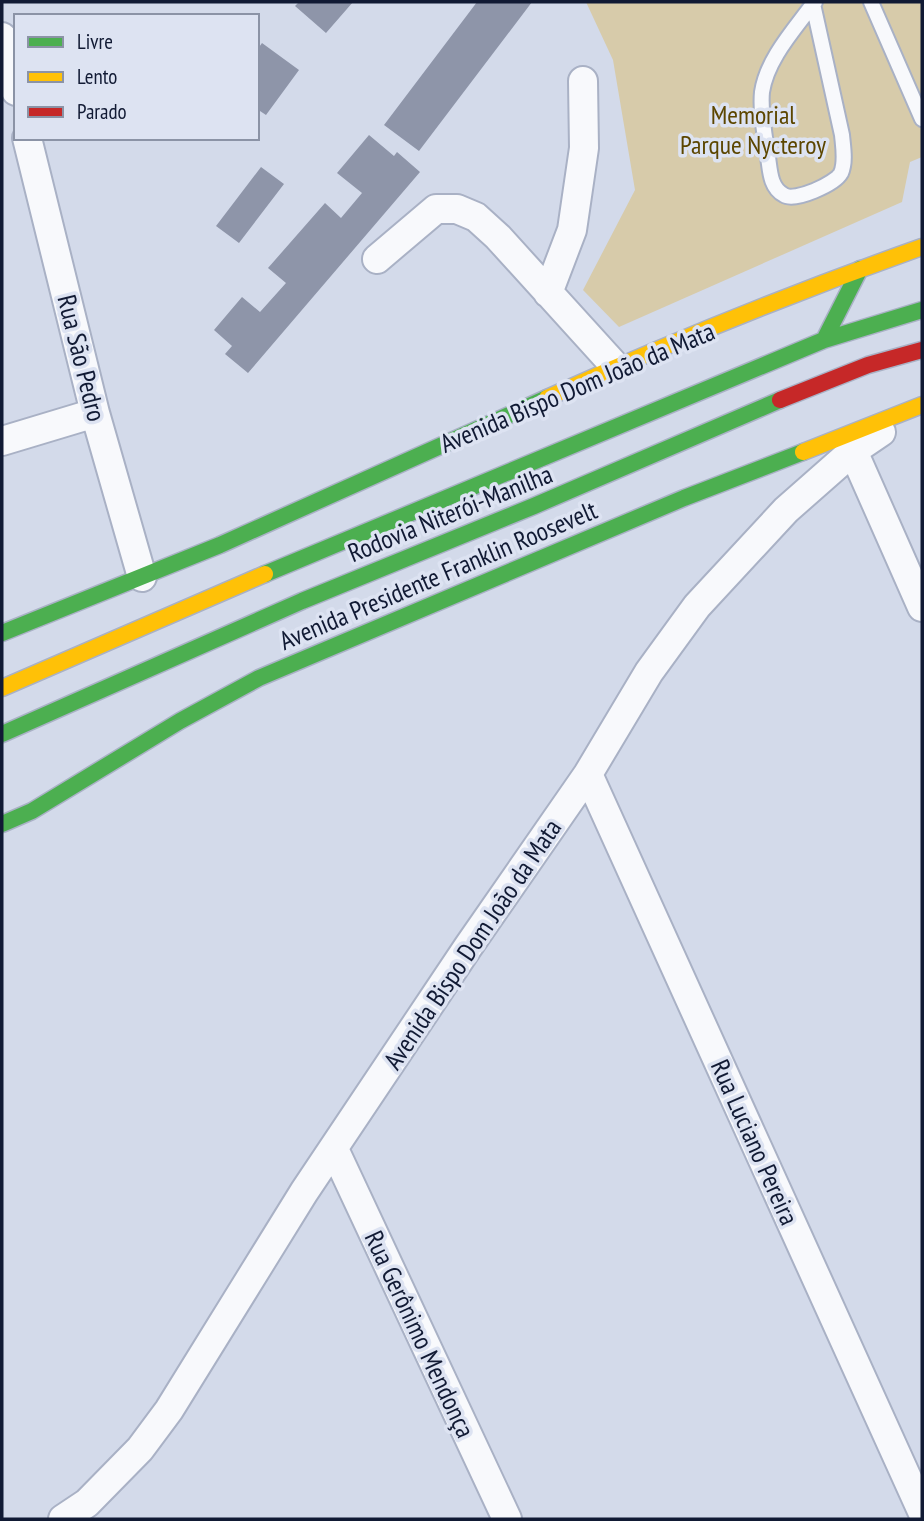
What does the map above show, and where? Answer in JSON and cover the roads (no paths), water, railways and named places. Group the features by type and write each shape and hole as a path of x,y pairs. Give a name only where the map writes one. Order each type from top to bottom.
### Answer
{"main road":[{"name":"Avenida Bispo Dom João da Mata","path":"2,633 220,545 616,367 860,269 922,247"},
{"path":"824,340 860,269"},
{"name":"Rodovia Niterói-Manilha","path":"2,688 309,555 824,340 922,310"},
{"name":"Rodovia Niterói-Manilha","path":"2,734 302,601 534,506 771,403 868,365 922,350"},
{"name":"Avenida Presidente Franklin Roosevelt","path":"2,824 32,811 180,721 259,678 684,498 917,408"}],"street":[{"path":"2,37 14,83"},
{"path":"548,293 572,229 584,148 583,81"},
{"name":"Rua São Pedro","path":"27,140 95,412 142,577"},
{"path":"377,259 436,209 457,209 476,217 498,237 616,367"},
{"name":"Avenida Bispo Dom João da Mata","path":"63,1519 91,1511 169,1410 304,1192 588,774 649,672 697,606 786,510 853,451 917,408"},
{"path":"2,441 95,412"},
{"path":"853,451 922,607"},
{"name":"Rua Luciano Pereira","path":"588,774 922,1511"},
{"name":"Rua Gerônimo Mendonça","path":"334,1149 507,1519"}],"lane":[{"path":"871,2 922,119"},
{"path":"814,3 842,135 844,153 841,173 831,183 793,197 784,196 775,187 771,175 763,126 762,93 777,54 814,3"}],"park label":[{"name":"Memorial Parque Nycteroy","path":"753,129"}]}
